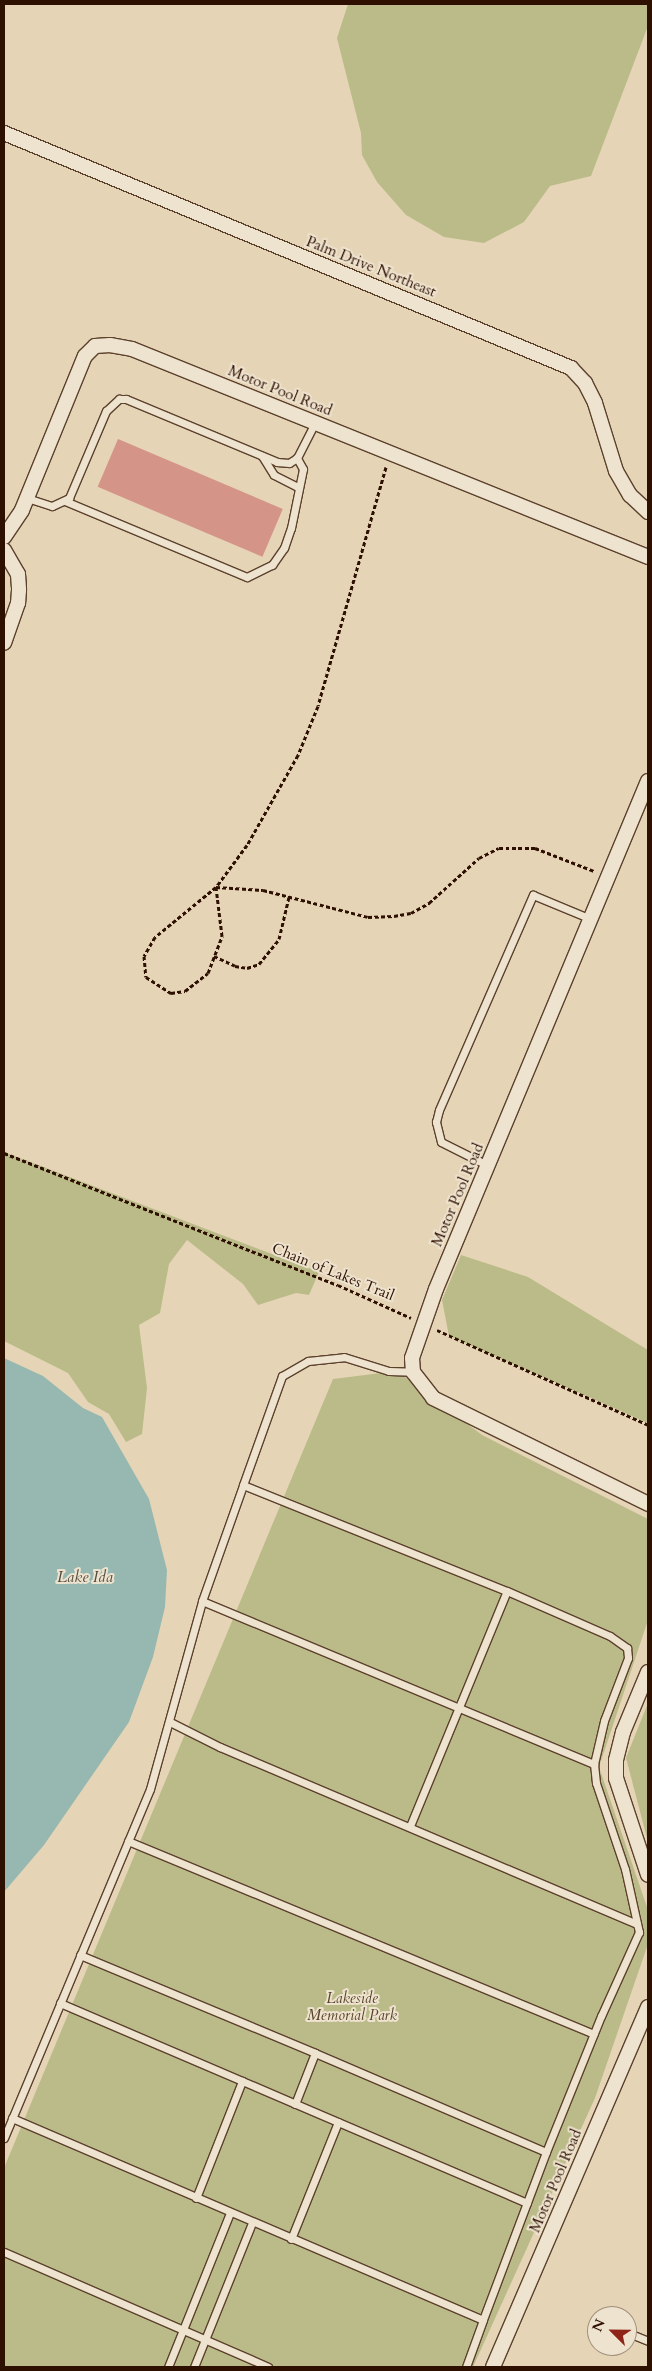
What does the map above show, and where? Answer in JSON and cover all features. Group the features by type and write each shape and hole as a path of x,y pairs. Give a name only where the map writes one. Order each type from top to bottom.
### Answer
{"street":[{"name":"Palm Drive Northeast","path":"4,133 571,368 584,383 596,403 616,471 630,495 648,512"},
{"name":"Motor Pool Road","path":"4,537 27,498 85,356 95,346 110,344 132,349 648,557"},
{"path":"4,550 18,574 19,590 18,603 4,643"},
{"name":"Motor Pool Road","path":"413,1372 412,1358 422,1324 648,781"},
{"path":"413,1372 433,1398 648,1504"},
{"path":"648,1672 623,1732 616,1760 616,1778 648,1875"},
{"name":"Motor Pool Road","path":"493,2367 648,2007"}],"lane":[{"path":"27,498 52,506 65,501 76,484 106,411 119,399 126,399 262,456 289,463 297,458 315,423"},
{"path":"262,456 274,475 299,488"},
{"path":"65,501 247,578 272,565 284,548 303,468 297,458"},
{"path":"488,1166 441,1142 436,1122 439,1110 533,895 591,919"},
{"path":"4,2138 150,1789 202,1601 282,1376 308,1361 344,1357 389,1371 413,1372"},
{"path":"243,1485 507,1591 610,1636 627,1648 628,1658 604,1721 594,1764 596,1783 625,1869 639,1932 594,2034 546,2152 466,2367"},
{"path":"410,1826 460,1709 507,1591"},
{"path":"202,1601 594,1764"},
{"path":"170,1722 220,1747 638,1924"},
{"path":"128,1841 594,2034"},
{"path":"80,1955 546,2152"},
{"path":"60,2003 527,2203"},
{"path":"295,2104 315,2053"},
{"path":"196,2198 242,2081"},
{"path":"12,2118 483,2320"},
{"path":"291,2239 338,2122"},
{"path":"168,2367 230,2213"},
{"path":"194,2367 252,2222"},
{"path":"4,2252 268,2367"}],"path":[{"path":"216,887 222,936 208,973 185,991 171,993 146,977 144,956 155,937 216,887 277,796 305,738 324,687 390,454"},
{"path":"216,887 263,890 368,917 411,913 429,903 479,858 499,848 515,846 554,854 608,878"},
{"path":"214,956 235,966 247,968 259,964 279,939 289,897"},
{"name":"Chain of Lakes Trail","path":"4,1153 338,1285 648,1425"}],"green space":[{"path":"348,4 648,4 648,26 591,176 550,186 524,222 484,243 444,237 406,215 377,182 362,155 361,133 337,38"},
{"path":"4,1152 319,1272 309,1295 296,1293 258,1305 243,1284 187,1240 169,1264 160,1313 139,1325 147,1388 142,1434 126,1442 109,1414 88,1402 68,1373 4,1341"},
{"path":"461,1255 528,1277 648,1350 648,1423 449,1336 442,1300"},
{"name":"Lakeside Memorial Park","path":"397,1371 482,1435 648,1519 648,1620 599,1767 648,1910 648,1944 595,2098 473,2367 4,2367 4,2168 333,1379"},
{"path":"648,1703 648,1842 626,1758"}],"water":[{"name":"Lake Ida","path":"4,1358 43,1376 83,1408 102,1417 149,1499 167,1570 165,1607 153,1657 129,1722 44,1845 4,1892"}],"building":[{"path":"118,439 283,509 262,557 98,487"}]}
